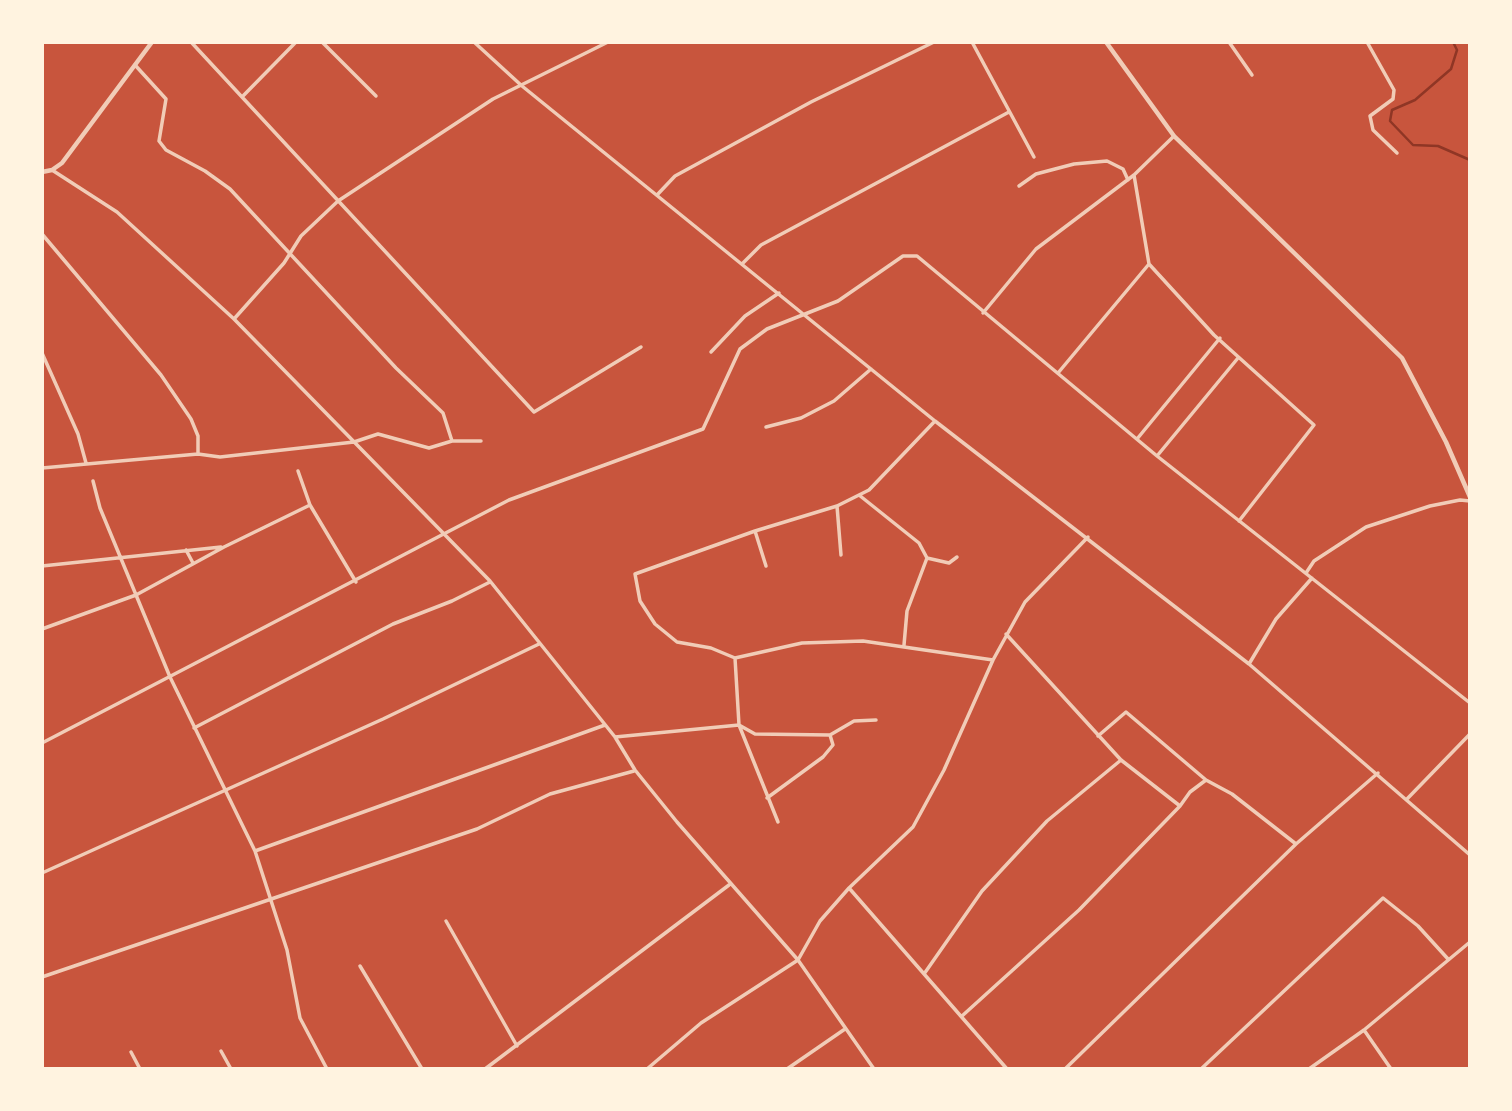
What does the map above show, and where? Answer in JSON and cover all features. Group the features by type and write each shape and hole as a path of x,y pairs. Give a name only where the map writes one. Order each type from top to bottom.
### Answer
{"street":[{"path":"42,172 52,170 62,163 152,42"},
{"path":"191,42 534,412 641,347"},
{"path":"242,97 296,42"},
{"path":"322,42 376,96"},
{"path":"474,42 522,86 935,421 1088,537 1248,664 1378,773 1470,855"},
{"path":"234,319 284,263 288,252 301,236 338,201 493,99 608,42"},
{"path":"657,195 675,176 811,102 934,42"},
{"path":"972,42 1034,157"},
{"path":"1106,42 1174,136 1402,358 1446,442 1470,499 1430,506 1366,527 1314,561 1306,573"},
{"path":"1229,42 1252,75"},
{"path":"1367,42 1394,90 1393,99 1370,116 1374,130 1397,153"},
{"path":"135,65 166,99 159,141 166,150 205,171 230,189 411,384 443,413 452,441"},
{"path":"743,263 761,245 1009,113"},
{"path":"983,313 1036,249 1128,180 1174,136"},
{"path":"1019,186 1036,174 1073,164 1107,161 1123,169 1128,180"},
{"path":"52,170 117,212 234,319 490,581 615,737 635,770 730,884 798,960 874,1069"},
{"path":"1134,175 1149,264 1238,357 1314,425 1238,520"},
{"path":"42,234 161,375 191,419 198,436 198,454"},
{"path":"42,743 356,582 509,499 703,429 740,349 767,329 807,316 838,301 903,256 917,256 1157,456 1470,703"},
{"path":"1058,373 1149,264"},
{"path":"711,352 745,316 779,293"},
{"path":"1137,439 1220,338"},
{"path":"42,353 78,434 86,463"},
{"path":"1157,456 1238,357"},
{"path":"766,427 801,418 834,401 871,369"},
{"path":"935,421 869,490 837,506 755,531 635,574 640,601 662,631 677,642 710,648 735,658 802,643 863,641 993,660"},
{"path":"42,468 198,454 220,457 354,442 378,434 429,447 452,441 481,441"},
{"path":"298,471 310,505 356,582"},
{"path":"93,481 100,508 170,677 255,852 287,950 300,1018 327,1069"},
{"path":"859,495 919,543 928,558 949,563 957,557"},
{"path":"42,629 136,595 223,547 310,505"},
{"path":"837,506 841,555"},
{"path":"755,531 766,566"},
{"path":"647,1069 701,1023 798,960 820,921 849,888 913,827 944,770 993,660 1025,602 1088,537"},
{"path":"42,566 223,547"},
{"path":"186,550 193,563"},
{"path":"904,645 906,611 928,558"},
{"path":"1248,664 1276,619 1312,578"},
{"path":"194,728 393,624 452,601 490,581"},
{"path":"1006,634 1121,760 1180,806"},
{"path":"42,873 383,719 539,644"},
{"path":"735,658 739,724 778,822"},
{"path":"1098,736 1126,712 1206,780 1232,794 1296,844"},
{"path":"615,737 739,724 755,734 830,735 854,720 876,720"},
{"path":"255,852 605,724"},
{"path":"1407,799 1470,734"},
{"path":"767,798 823,757 833,745 830,735"},
{"path":"924,974 982,891 1047,821 1121,760"},
{"path":"42,977 477,829 550,794 635,770"},
{"path":"1065,1069 1296,844 1378,773"},
{"path":"962,1016 1079,910 1180,806 1189,792 1206,780"},
{"path":"485,1069 730,884"},
{"path":"849,888 1007,1069"},
{"path":"1201,1069 1383,898 1418,926 1448,959"},
{"path":"446,921 517,1046"},
{"path":"1309,1069 1364,1030 1470,942"},
{"path":"360,965 422,1069"},
{"path":"787,1069 845,1029"},
{"path":"1364,1030 1391,1069"},
{"path":"221,1051 231,1069"},
{"path":"131,1052 140,1069"}],"waterway":[{"path":"1453,42 1457,50 1451,69 1415,100 1392,110 1390,121 1413,145 1438,146 1470,160"}]}
